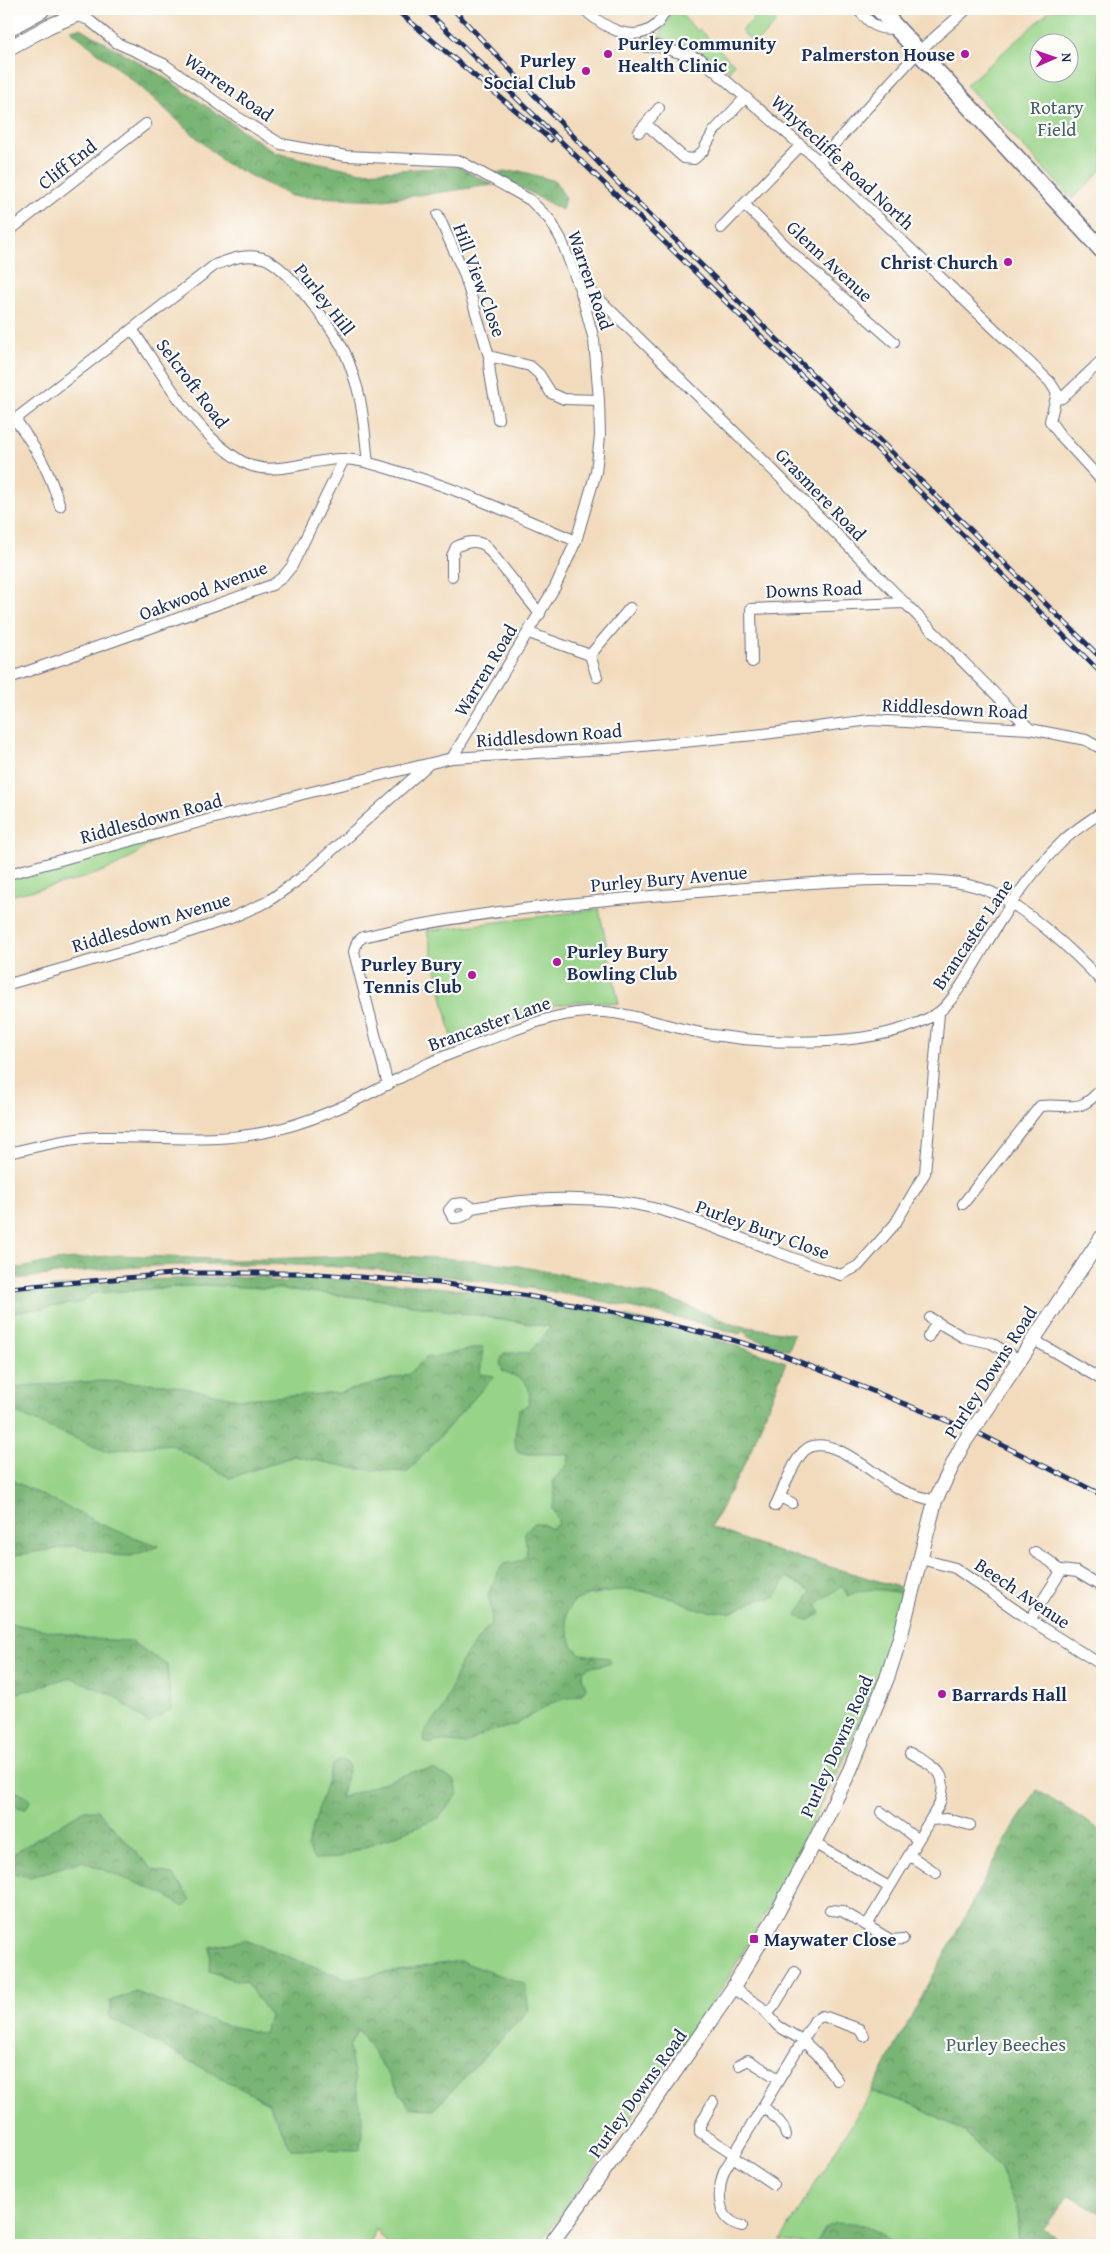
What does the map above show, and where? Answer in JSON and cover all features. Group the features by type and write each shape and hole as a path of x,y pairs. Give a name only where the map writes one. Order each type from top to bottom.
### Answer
{"highway":[{"path":"9,26 40,9"}],"main road":[{"path":"880,9 1102,250"}],"street":[{"path":"584,9 616,30 630,35 645,32 655,26 666,9"},
{"path":"857,9 878,28 885,30 896,28"},
{"path":"820,161 919,51 967,9"},
{"path":"11,49 76,15"},
{"name":"Warren Road","path":"76,15 89,20 118,43 164,64 231,113 281,144 346,156 460,161 520,192 542,210 561,239 581,292 594,340 600,436 596,472 576,541 540,614 452,758"},
{"name":"Whytecliffe Road North","path":"646,47 656,46 701,59 802,145 1050,382 1055,388 1056,399"},
{"path":"659,108 643,128 684,158 694,158 703,151 714,131 746,97"},
{"name":"Cliff End","path":"9,231 146,124"},
{"path":"721,228 802,145"},
{"name":"Glenn Avenue","path":"744,204 798,258 894,342"},
{"name":"Hill View Close","path":"438,215 464,273 489,356 488,368 496,398 498,419"},
{"name":"Purley Hill","path":"132,329 215,265 241,255 264,258 282,270 296,284 319,313 345,354 358,389 368,463"},
{"name":"Grasmere Road","path":"581,292 594,294 634,332 1030,729"},
{"name":"Selcroft Road","path":"12,421 132,329 197,424 218,446 244,463 265,469 319,460 344,459 368,463 433,482 576,541"},
{"name":"Hill View Close","path":"489,356 530,366 539,374 551,393 564,399 599,400"},
{"path":"1102,360 1062,398 1056,399 1051,409 1050,421 1102,481"},
{"path":"12,421 36,448 48,471 60,506"},
{"name":"Oakwood Avenue","path":"9,678 272,585 283,577 292,566 344,459"},
{"path":"452,576 452,556 456,547 470,541 479,542 485,545 540,614"},
{"name":"Downs Road","path":"752,662 751,609 903,603"},
{"path":"590,655 630,608"},
{"path":"528,633 590,655"},
{"path":"590,655 597,677"},
{"name":"Riddlesdown Road","path":"9,874 304,794 452,758 622,748 764,734 870,720 1030,729 1086,740 1102,749"},
{"name":"Riddlesdown Avenue","path":"9,984 184,934 231,918 267,902 301,878 432,762"},
{"name":"Brancaster Lane","path":"9,1153 73,1139 116,1137 179,1140 222,1138 280,1129 345,1107 440,1059 560,1014 605,1012 641,1018 711,1035 793,1042 864,1037 906,1027 939,1013 950,1000 1012,903 1063,841 1102,812"},
{"name":"Purley Bury Avenue","path":"388,1085 354,952 357,942 363,937 416,924 579,903 879,879 952,880 984,889 1012,903 1089,967 1102,982"},
{"name":"Purley Bury Close","path":"472,1208 500,1203 553,1198 622,1203 657,1209 754,1243 814,1267 841,1275 858,1266 895,1224 925,1173 939,1013"},
{"path":"963,1204 1040,1106 1072,1108 1090,1102 1102,1088"},
{"name":"Purley Downs Road","path":"550,2245 657,2098 733,1988 776,1914 850,1770 887,1678 900,1638 935,1501 963,1444 1020,1362 1102,1237"},
{"path":"928,1337 934,1320 963,1337 991,1343 1020,1362"},
{"path":"1034,1340 1102,1380"},
{"path":"792,1503 778,1502 804,1451 815,1446 828,1446 845,1454 893,1486 935,1501"},
{"path":"1035,1552 1051,1562 1060,1572"},
{"name":"Beech Avenue","path":"921,1559 955,1568 1030,1620 1102,1665"},
{"path":"1030,1620 1060,1572 1066,1570 1076,1572 1102,1587"},
{"path":"867,1925 930,1820 943,1793 941,1774 936,1768 910,1753"},
{"path":"882,1812 918,1840"},
{"path":"930,1820 947,1818 970,1825"},
{"path":"814,1843 889,1887"},
{"path":"909,1855 936,1872"},
{"path":"830,1910 842,1911 891,1940 903,1939"},
{"path":"767,2014 795,1972"},
{"path":"733,1988 767,2014 778,2026 802,2040 817,2054 837,2080"},
{"path":"742,2226 728,2220 721,2206 719,2192 721,2180 802,2040 815,2020 822,2016 859,2029 864,2036"},
{"path":"739,2066 748,2060 779,2079"},
{"path":"713,2102 700,2125 700,2132 773,2184"},
{"path":"763,2106 778,2120 785,2129 786,2135"}],"green space":[{"path":"672,9 676,9 697,31 699,29 734,64 729,71 692,47 659,37"},
{"path":"763,9 777,22 755,44 741,31"},
{"name":"Rotary Field","path":"1052,9 1102,9 1102,170 1072,199 966,85"},
{"path":"80,28 157,73 276,153 361,172 458,167 493,185 383,200 291,196 225,163 143,89 70,30"},
{"path":"520,171 555,181 565,197 562,210 494,173"},
{"path":"158,838 128,859 97,874 9,896 9,880"},
{"path":"599,909 619,1004 588,1001 556,1005 453,1042 427,931"},
{"path":"119,1255 235,1260 379,1255 508,1264 612,1284 678,1302 735,1325 794,1334 789,1350 750,1337 747,1335 748,1332 743,1331 740,1334 560,1293 469,1279 377,1270 285,1265 193,1265 101,1270 9,1280 9,1270 54,1261"},
{"path":"264,1276 274,1282 286,1282 289,1277 341,1279 444,1288 548,1302 650,1322 711,1338 786,1362 748,1457 711,1527 765,1548 902,1588 901,1593 868,1590 848,1596 842,1586 816,1604 821,1614 808,1620 796,1616 811,1592 787,1577 775,1597 756,1600 730,1613 699,1610 673,1598 631,1589 587,1595 573,1602 566,1613 566,1622 572,1645 580,1654 608,1658 611,1662 584,1670 582,1677 586,1687 582,1694 551,1703 515,1725 485,1733 466,1744 442,1741 427,1744 424,1741 425,1729 442,1712 461,1661 491,1623 492,1614 488,1594 500,1568 505,1564 524,1559 527,1551 525,1532 534,1523 541,1523 551,1529 558,1524 558,1519 552,1509 555,1497 553,1480 567,1465 569,1457 566,1454 527,1454 517,1451 515,1436 519,1410 528,1405 529,1391 524,1382 503,1371 500,1363 504,1353 529,1353 551,1327 375,1299 282,1289 205,1285 93,1293 83,1302 9,1313 9,1292 108,1281"},
{"path":"205,1285 282,1289 375,1299 551,1327 748,1457 711,1527 765,1548 902,1588 897,1614 881,1669 841,1766 768,1909 725,1983 641,2104 538,2245 389,2245 376,2229 370,2245 9,2245 9,1305 93,1293"},
{"path":"483,1347 480,1374 494,1376 408,1472 358,1469 294,1456 230,1478 170,1444 105,1451 9,1410 9,1387 100,1381 164,1384 239,1399 339,1393 409,1374 426,1358"},
{"path":"9,1479 109,1528 159,1546 131,1556 114,1555 75,1546 9,1556"},
{"path":"9,1623 92,1639 130,1641 167,1665 171,1709 149,1724 114,1696 70,1677 9,1696"},
{"path":"341,1759 349,1766 341,1798 416,1771 435,1770 455,1781 458,1794 439,1818 337,1858 314,1859 307,1847 332,1765"},
{"name":"Purley Beeches","path":"1037,1790 1102,1831 1102,2214 1070,2195 1043,2229 1069,2245 1019,2245 1017,2210 999,2168 965,2132 911,2104 871,2092 1009,1834"},
{"path":"9,1791 24,1794 30,1801 26,1809 9,1805"},
{"path":"84,1810 97,1810 152,1869 173,1875 191,1900 184,1907 163,1894 82,1861 30,1877 13,1873 10,1856"},
{"path":"245,1940 347,1979 459,1961 525,1984 529,2010 434,2109 410,2108 358,2029 349,2047 363,2124 360,2150 291,2149 268,2103 110,2018 110,2001 136,1992 215,2022 264,2034 270,2016 246,1982 231,1979 210,1971 211,1947"},
{"path":"871,2092 911,2104 965,2132 999,2168 1017,2210 1019,2245 893,2245 879,2232 826,2228 815,2245 780,2241"},
{"path":"835,2223 864,2225 879,2232 893,2245 815,2245 826,2228"}],"railway":[{"path":"395,9 551,140"},
{"path":"425,9 878,450 1102,674"},
{"path":"453,9 612,177 1102,659"},
{"path":"9,1288 183,1273 305,1273 440,1283 616,1312 729,1339 780,1354 980,1434 1102,1495"}],"place":[{"name":"Purley Community Health Clinic","path":"608,54"},
{"name":"Palmerston House","path":"965,54"},
{"name":"Purley Social Club","path":"586,71"},
{"name":"Christ Church","path":"1008,262"},
{"name":"Purley Bury Bowling Club","path":"557,962"},
{"name":"Purley Bury Tennis Club","path":"472,975"},
{"name":"Barrards Hall","path":"942,1694"},
{"name":"Maywater Close","path":"754,1939"}]}
